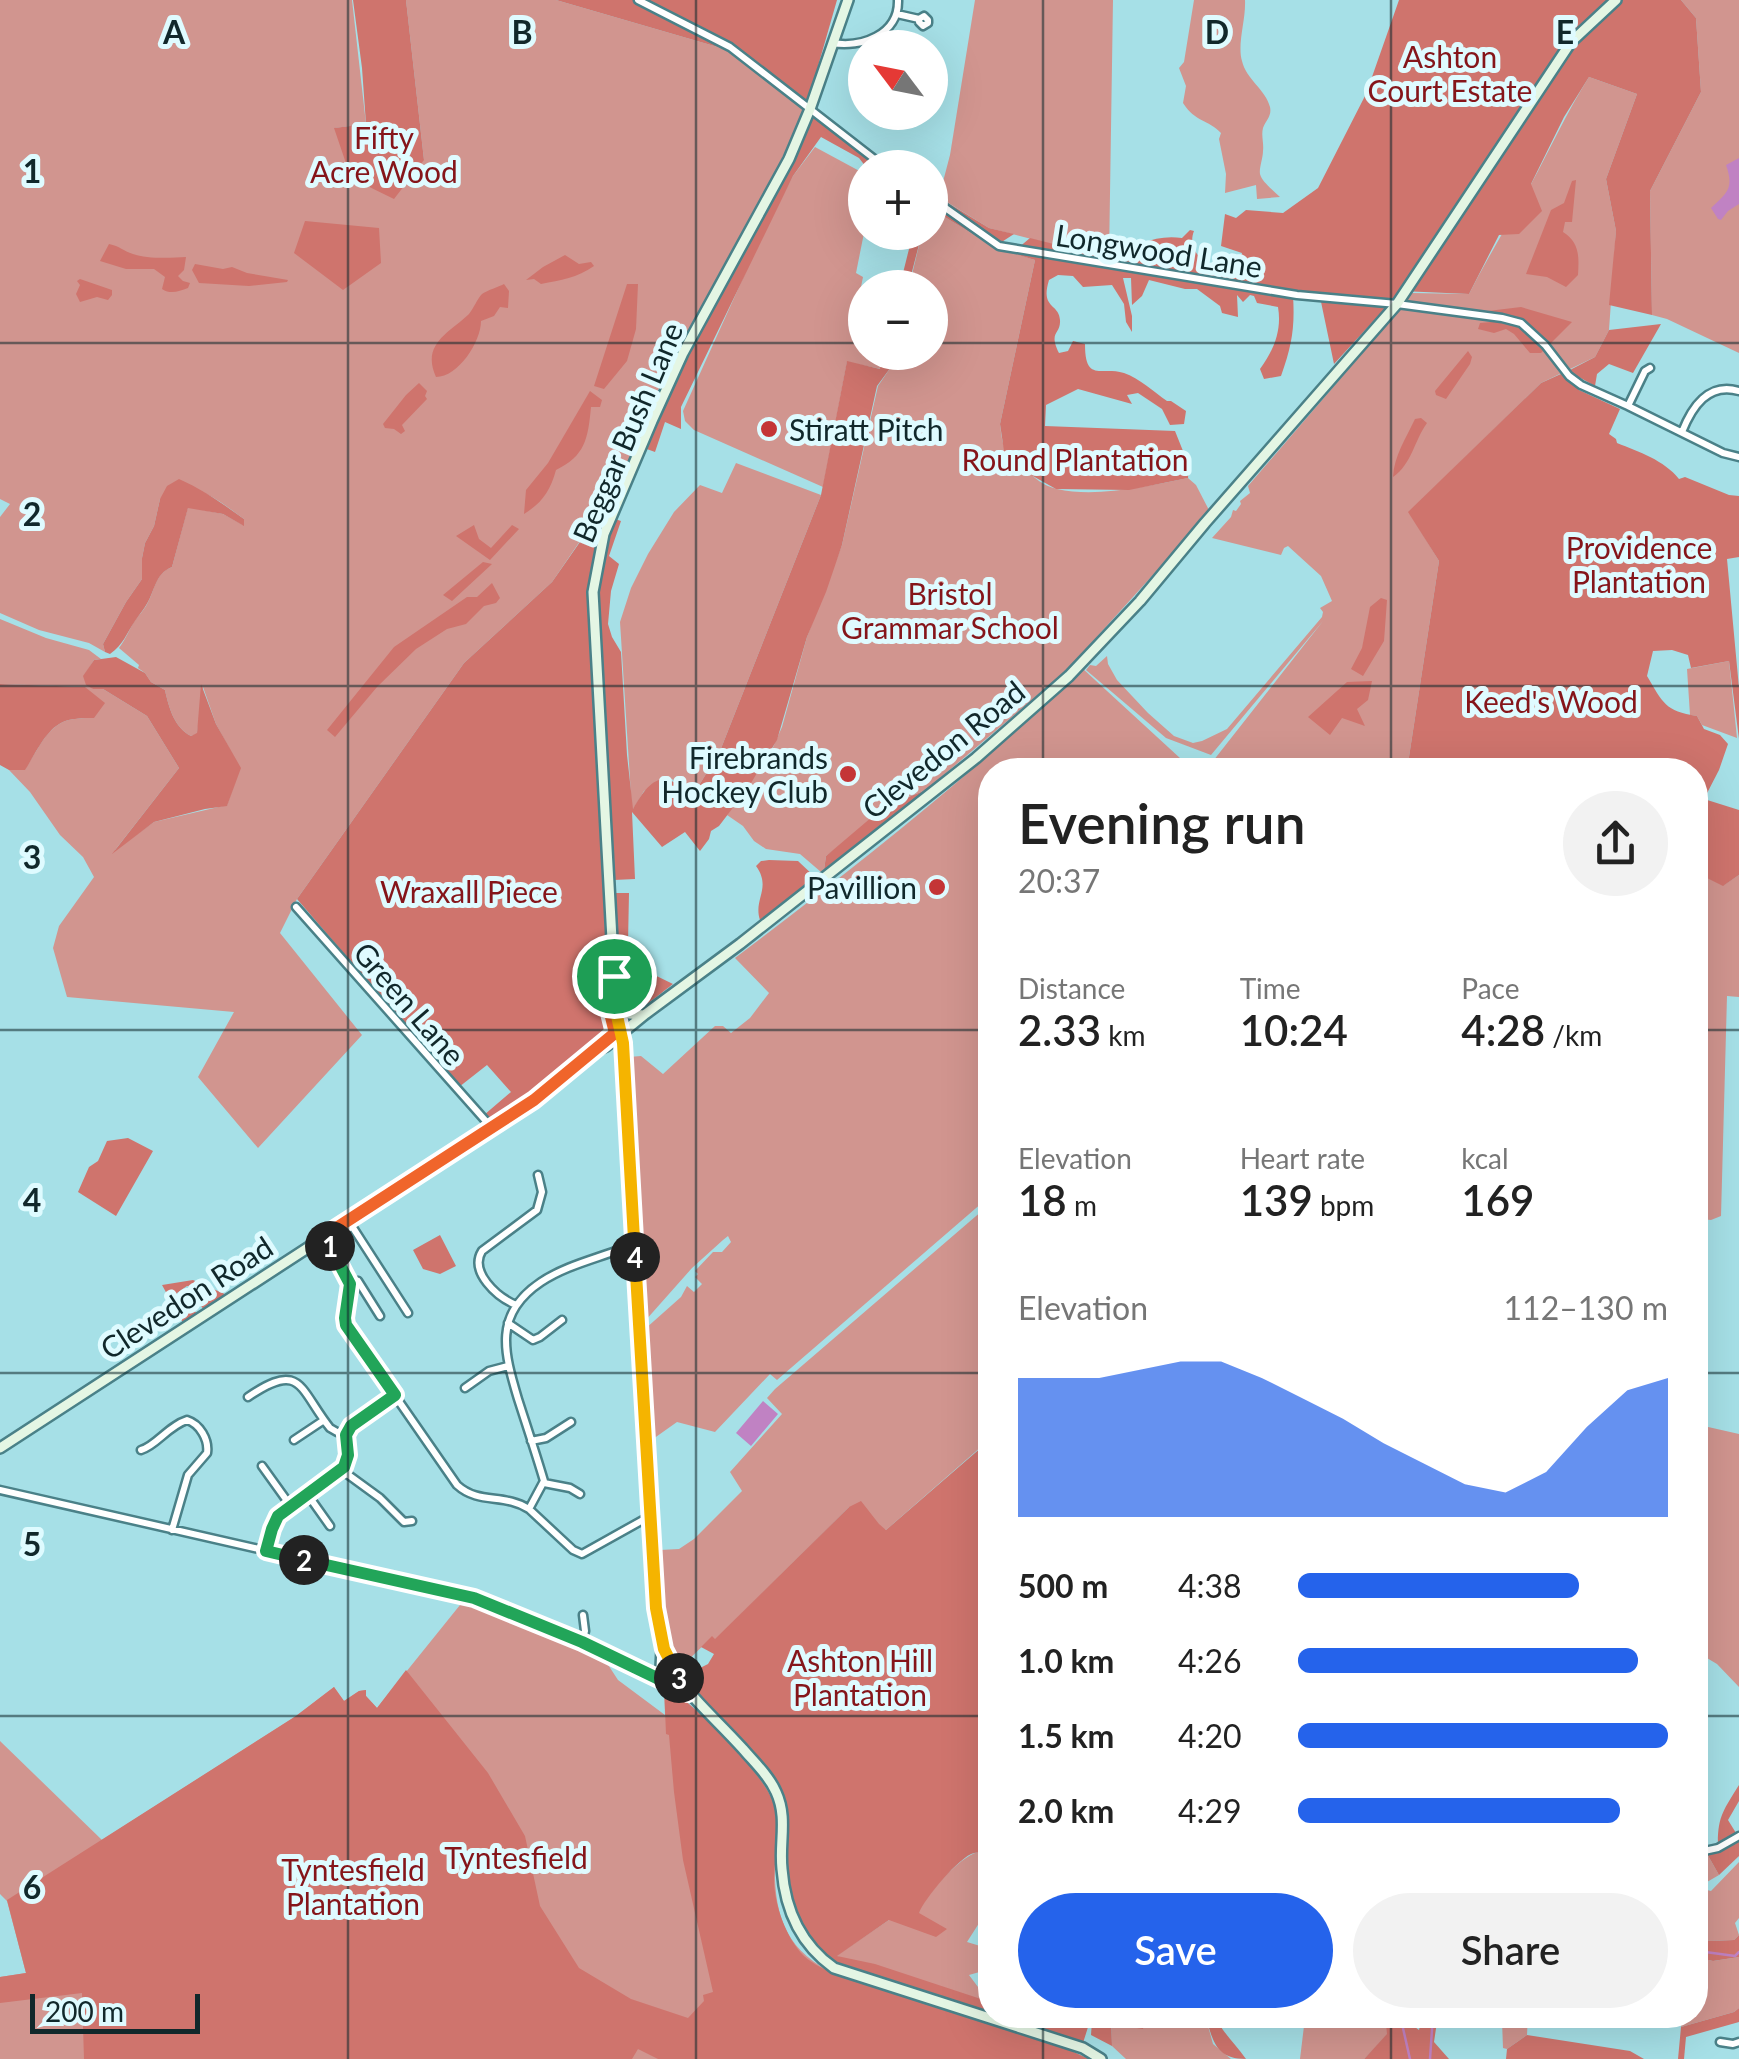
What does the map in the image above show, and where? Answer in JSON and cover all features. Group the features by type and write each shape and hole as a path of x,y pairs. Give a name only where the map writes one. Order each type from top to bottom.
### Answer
{"main road":[{"name":"Beggar Bush Lane","path":"619,1037 593,592 604,534 683,353 790,159 848,0"},
{"name":"Clevedon Road","path":"0,1448 534,1100 976,758 1069,676 1140,602 1397,304 1571,42 1616,0"},
{"name":"Beggar Bush Lane","path":"614,976 608,1005 619,1037"},
{"path":"616,1006 630,1014 644,1015"},
{"path":"619,1037 656,1608 669,1662 688,1693 760,1768 776,1792 784,1819 782,1869 792,1916 816,1956 834,1968 978,2014"},
{"path":"1021,2028 1083,2048 1102,2059"}],"street":[{"path":"638,0 730,47 863,150"},
{"path":"832,43 850,46 887,29 897,14 898,0"},
{"path":"897,14 919,19"},
{"name":"Longwood Lane","path":"948,210 999,246 1297,295 1397,304 1522,323 1581,386 1739,457"},
{"path":"1628,406 1650,368"},
{"path":"1682,432 1700,400 1727,388 1739,391"},
{"name":"Green Lane","path":"296,907 492,1128"},
{"path":"516,1304 500,1295 485,1279 477,1259 482,1251 537,1210 542,1199 541,1180"},
{"path":"348,1220 408,1313"},
{"path":"324,1236 350,1286 346,1325 460,1487 476,1497 506,1499 530,1508 582,1554 650,1516"},
{"path":"530,1508 544,1483 508,1366 504,1343 508,1323 516,1304 534,1287 556,1274 634,1247"},
{"path":"350,1286 358,1281 380,1316"},
{"path":"508,1323 533,1340 553,1331 562,1320"},
{"path":"466,1384 508,1366"},
{"path":"250,1394 282,1379 293,1380 335,1431 347,1433"},
{"path":"266,1551 274,1522 342,1470 348,1455 347,1433 354,1424 395,1395"},
{"path":"147,1450 158,1437 187,1420 194,1422 212,1451 188,1475 172,1530"},
{"path":"296,1436 324,1420"},
{"path":"531,1441 546,1438 567,1423"},
{"path":"262,1466 290,1506"},
{"path":"342,1470 388,1504 404,1522 412,1521"},
{"path":"544,1483 580,1494"},
{"path":"0,1490 474,1598 582,1642 688,1693"},
{"path":"307,1494 329,1520"},
{"path":"582,1642 587,1620"},
{"path":"659,1677 661,1638"},
{"path":"1708,1850 1739,1836"},
{"path":"1720,2042 1739,2042"}],"green space":[{"path":"0,0 352,0 366,124 335,128 424,160 406,0 556,0 728,50 806,108 799,129 662,381 619,484 552,582 464,663 297,899 280,933 362,1035 258,1148 198,1077 234,1012 67,997 53,948 59,926 94,877 83,857 60,835 9,770 25,769 45,737 61,723 94,718 85,687 0,684 0,619 89,650 101,659 94,660 84,676 93,689 103,689 147,716 179,768 115,850 154,822 227,805 240,768 216,724 203,687 197,734 191,736 176,722 165,690 151,682 119,648 158,579 172,567 188,507 223,514 243,525 244,519 198,491 160,499 154,526 145,543 142,579 103,644 105,652 0,613 0,517 10,504 0,499"},
{"name":"Fifty Acre Wood","path":"353,0 406,0 424,160 394,199 351,178 334,128 366,124"},
{"path":"556,0 837,0 806,108 728,50"},
{"path":"975,0 1113,0 1109,259 989,228 948,203 950,155"},
{"path":"1194,0 1245,0 1242,61 1270,110 1262,131 1260,174 1280,197 1257,199 1256,185 1225,193 1221,133 1192,114 1183,103 1186,86 1179,68 1184,62"},
{"path":"1399,0 1681,0 1696,18 1701,92 1650,191 1652,315 1609,305 1616,231 1606,179 1637,94 1589,77 1531,184 1542,211 1519,234 1499,235 1469,294 1401,291 1334,364 1320,297 1293,295 1292,336 1281,376 1264,379 1260,369 1276,340 1278,307 1257,303 1250,295 1243,302 1237,295 1238,317 1222,313 1220,306 1197,289 1149,280 1142,296 1132,305 1131,278 1123,278 1132,332 1126,322 1124,304 1112,285 1083,287 1073,276 1058,275 1049,280 1048,301 1060,320 1055,337 1059,353 1068,351 1073,341 1085,344 1091,368 1130,375 1186,411 1184,424 1170,425 1162,409 1138,393 1127,395 1132,404 1078,389 1046,405 1045,426 1175,431 1183,451 1190,455 1188,478 1129,490 1056,489 1031,475 1004,451 1000,424 1035,260 1012,253 1030,238 1109,258 1154,239 1182,238 1190,230 1194,231 1192,243 1197,254 1214,273 1238,273 1242,253 1221,246 1225,214 1236,218 1246,210 1283,213 1318,188 1366,94"},
{"path":"1681,0 1739,0 1739,353 1652,315 1650,191 1701,92 1696,18"},
{"path":"1589,77 1637,94 1606,179 1616,231 1609,330 1595,357 1541,383 1409,512 1439,561 1409,758 1215,758 1323,621 1211,755 1166,738 1086,670 1107,656 1117,680 1174,736 1193,743 1227,729 1322,617 1320,608 1332,601 1321,576 1288,546 1281,555 1212,538 1250,493 1248,486 1411,293 1469,294"},
{"path":"815,110 867,150 848,152 821,137 793,176 681,407 681,429 665,422 655,452 644,448 676,371 763,216"},
{"path":"815,147 848,165 848,250 861,250 857,270 848,270 848,362 823,487 694,430 685,421 683,411 793,176"},
{"path":"1576,180 1572,222 1565,222 1563,232 1575,246 1578,275 1566,287 1547,277 1526,274 1551,210 1564,203 1572,181"},
{"path":"948,203 989,228 1014,234 994,247 948,219"},
{"path":"948,219 994,247 1035,260 1000,424 1006,450 1031,475 1057,489 1122,490 1188,478 1210,512 1065,672 926,790 900,800 826,856 821,872 800,854 766,849 727,815 771,752 782,727 807,637 842,545 878,386 889,370 948,370 948,270 913,270 918,250 948,250"},
{"path":"305,221 379,228 381,263 343,290 294,253"},
{"path":"109,244 145,257 186,257 184,270 178,276 190,283 188,288 165,291 165,277 154,269 126,269 100,261"},
{"path":"909,250 918,250 912,270 904,270"},
{"path":"565,255 579,264 591,262 594,266 575,276 541,284 534,279 526,280 543,267"},
{"path":"195,264 232,267 288,280 249,286 199,283 192,270"},
{"path":"80,279 112,290 112,295 108,300 97,297 80,302 76,294"},
{"path":"504,284 509,291 508,308 500,307 494,316 481,321 467,357 452,371 436,377 432,356 439,340 469,314 482,294"},
{"path":"627,284 638,284 636,329 627,361 604,389 594,386"},
{"path":"1521,307 1572,322 1541,353 1530,353 1506,329 1494,333 1478,329 1480,323 1501,321 1488,311"},
{"path":"1661,324 1633,373 1609,364 1597,374 1595,386 1568,371 1595,357 1609,330"},
{"path":"1468,351 1472,357 1470,364 1446,399 1436,395 1435,391"},
{"path":"847,361 848,370 889,370 877,386 842,545 807,637 777,740 748,788 711,831 700,851 685,832 662,847 632,812 635,879 614,880 598,610 602,564 615,519 621,521 609,556 619,564 608,624 621,652 633,809 658,780 672,781 689,796 695,792 720,751 821,495"},
{"path":"1563,373 1579,390 1620,409 1609,434 1617,443 1659,462 1679,479 1685,477 1739,496 1739,557 1727,559 1739,688 1739,739 1729,661 1691,668 1688,655 1672,650 1653,651 1647,676 1666,704 1697,716 1704,729 1720,735 1728,744 1708,791 1708,758 1409,758 1439,561 1408,512 1541,383"},
{"path":"419,383 427,391 427,399 402,425 405,431 401,434 385,428 383,424"},
{"path":"590,391 602,400 600,407 591,407 583,445 573,459 556,470 545,495 524,514 526,490 548,463"},
{"path":"1415,419 1427,423 1404,466 1393,477 1404,440"},
{"name":"Bristol Grammar School","path":"736,463 821,495 720,751 695,792 689,796 672,779 644,791 632,811 620,622 631,588 674,512 700,485 722,493"},
{"path":"179,479 244,519 244,526 223,514 188,508 172,567 158,579 122,643 110,654 105,652 103,644 142,579 145,543 154,526 160,499 167,486"},
{"path":"474,525 479,539 491,548 512,525 519,529 490,560 456,536"},
{"name":"Wraxall Piece","path":"589,529 600,534 587,595 609,977 603,1003 604,1033 493,1120 484,1115 511,1092 487,1065 459,1087 297,899 464,663 552,582"},
{"path":"483,562 492,564 452,601 443,595"},
{"path":"492,583 500,598 496,603 484,606 466,624 447,629 416,649 335,737 327,730 394,647 467,597 477,597"},
{"path":"1381,598 1387,600 1384,641 1363,676 1351,669 1362,648 1370,607"},
{"path":"116,657 165,690 176,722 191,736 197,733 201,684 216,724 241,768 227,806 154,822 112,854 179,768 147,716 103,689 86,685 83,676 94,660"},
{"path":"1729,661 1737,738 1702,725 1697,716 1690,715 1687,669"},
{"path":"1082,668 1180,758 984,758"},
{"path":"1372,681 1368,700 1357,709 1365,726 1342,718 1330,735 1308,717 1347,682"},
{"path":"0,684 85,687 105,703 94,718 69,720 55,727 25,770 9,770 0,765"},
{"path":"978,763 978,1206 777,1380 770,1374 715,1432 677,1422 650,1438 645,1329 681,1297 687,1286 694,1292 702,1284 695,1271 713,1252 722,1252 731,1242 728,1236 692,1268 645,1321 629,1057 641,1056 663,1074 715,1026 723,1026 731,1033 750,1018 769,993 735,958"},
{"path":"926,790 824,870 826,856 899,794 901,800"},
{"path":"1708,800 1739,810 1739,875 1723,886 1708,878"},
{"path":"769,860 798,861 815,877 760,920 762,881 756,866"},
{"path":"1708,866 1724,885 1739,875 1739,997 1727,996 1721,1216 1711,1220"},
{"path":"615,893 629,893 628,943 617,945"},
{"path":"617,952 673,984 643,1006 633,1006 621,986"},
{"path":"128,1138 153,1151 116,1216 78,1192 107,1141"},
{"path":"978,1214 978,1450 886,1530 849,1507 715,1640 712,1637 680,1668 669,1647 660,1550 679,1549 694,1539 742,1491 730,1472 782,1414 767,1398"},
{"path":"440,1235 456,1266 440,1274 423,1269 413,1250"},
{"path":"193,1280 227,1295 204,1310 198,1302 208,1296 205,1290 187,1286 177,1293 176,1300 183,1310 191,1306 197,1314 183,1323 162,1285"},
{"path":"1708,1427 1739,1434 1739,1687 1708,1659"},
{"name":"Ashton Hill Plantation","path":"978,1450 978,1852 952,1870 919,1913 947,1929 936,1937 889,1920 837,1956 875,1964 978,1998 978,2009 837,1964 817,1951 802,1933 786,1885 788,1821 781,1788 684,1676 708,1664 714,1654 701,1647 712,1636 715,1639 849,1507 861,1501 886,1530"},
{"name":"Tyntesfield Plantation","path":"463,1598 603,1657 618,1680 665,1715 664,1685 725,1738 756,1773 773,1802 780,1912 793,1942 819,1965 838,1975 978,2020 978,2028 1004,2028 1089,2059 0,2059 0,1977 26,1973 7,1901 0,1894 0,1741 102,1840 296,1716 334,1687 344,1701 366,1690 366,1696 377,1708"},
{"name":"Tyntesfield Plantation","path":"406,1670 488,1773 525,1836 540,1906 579,1968 631,1999 688,2018 704,2001 703,1995 713,1992 683,1860 666,1734 664,1685 725,1738 773,1802 777,1821 776,1899 782,1920 804,1956 838,1975 978,2020 978,2028 1004,2028 1089,2059 658,2059 638,2049 632,2059 84,2059 82,1993 0,2003 0,1977 26,1973 7,1900 296,1716 334,1687 344,1701 366,1690 366,1696 377,1708"},
{"path":"1739,1785 1739,1801 1728,1820 1736,1833 1739,1831 1739,1856 1719,1875 1708,1852 1718,1849 1722,1815"},
{"path":"978,1852 978,1925 967,1942 978,1945 978,1972 969,1975 978,1987 978,1999 836,1956 889,1920 918,1913 944,1878"},
{"path":"1708,1856 1719,1875 1708,1881"},
{"path":"1739,1862 1739,1918 1735,1923 1739,1935 1734,1940 1708,1940 1708,1890"},
{"path":"1739,1935 1739,1957 1708,1960 1708,1940 1734,1940"},
{"path":"1739,1957 1739,2008 1708,2019 1708,1960"},
{"path":"1739,2008 1739,2022 1686,2037 1684,2059 1678,2059 1681,2028 1708,2028 1708,2019"},
{"path":"1036,2028 1088,2028 1083,2043"},
{"path":"1092,2028 1111,2028 1112,2046 1091,2035"},
{"path":"1111,2028 1209,2028 1213,2044 1231,2059 1126,2059 1112,2046"},
{"path":"1209,2028 1222,2028 1246,2059 1228,2056 1213,2040"},
{"path":"1304,2028 1387,2028 1388,2034 1364,2059 1300,2059"},
{"path":"1386,2028 1436,2028 1434,2042 1449,2059 1364,2059 1387,2034"},
{"path":"1502,2028 1527,2028 1527,2035 1503,2048"},
{"path":"1527,2035 1630,2051 1644,2059 1506,2059 1507,2049"}],"shaded area":[{"path":"1739,158 1739,204 1721,220 1711,208 1728,189 1726,165"},
{"path":"763,1401 778,1414 751,1446 736,1433"}],"waterway":[{"path":"1708,1952 1735,1956 1739,1952"},
{"path":"1403,2028 1410,2059"},
{"path":"1430,2059 1432,2028"}],"place":[{"name":"Stiratt Pitch","path":"769,429"},
{"name":"Firebrands Hockey Club","path":"848,774"},
{"name":"Pavillion","path":"937,887"}],"route":[{"path":"614,976 623,1043 656,1608 666,1655 688,1693 582,1642 474,1598 266,1551 278,1516 342,1470 348,1455 346,1435 351,1426 395,1395 346,1325 350,1284 324,1236 534,1100 597,1050 615,1033 608,1005 614,976"}],"park label":[{"name":"Ashton Court Estate","path":"1450,73"},
{"name":"Round Plantation","path":"1075,459"},
{"name":"Providence Plantation","path":"1639,564"},
{"name":"Keed's Wood","path":"1551,701"},
{"name":"Tyntesfield","path":"516,1857"}]}
